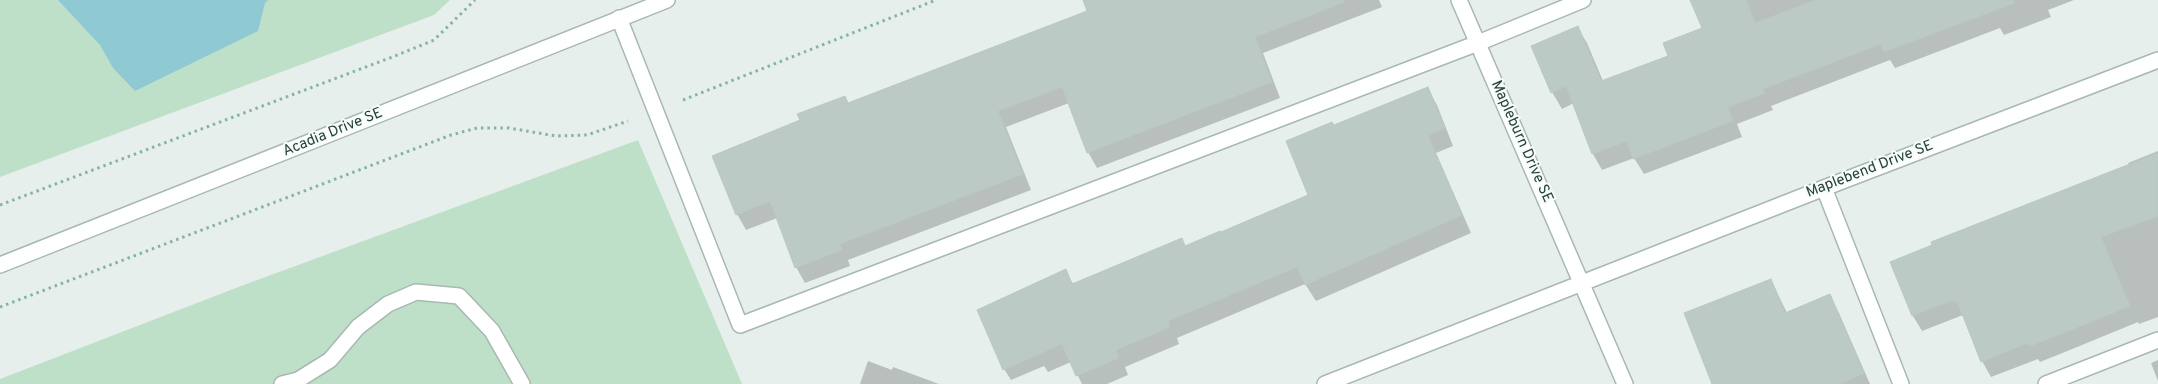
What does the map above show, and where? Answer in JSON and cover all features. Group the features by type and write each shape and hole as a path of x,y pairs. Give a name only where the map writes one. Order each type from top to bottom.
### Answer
{"street":[{"name":"Acadia Drive SE","path":"0,265 667,0"},
{"name":"Mapleburn Drive SE","path":"1459,0 1583,283 1625,384"},
{"path":"619,18 740,325 1478,43 1583,0"},
{"name":"Maplebend Drive SE","path":"1583,283 2158,60"},
{"path":"1824,188 1901,384"},
{"path":"1325,384 1583,283"},
{"path":"282,384 298,380 330,360 358,327 388,304 416,292 459,296 492,330 522,384"},
{"path":"2046,384 2158,340"}],"path":[{"path":"0,204 386,60 434,40 475,0"},
{"path":"0,307 451,135 477,128 510,128 556,136 587,135 656,111 936,0"}],"green space":[{"path":"0,0 450,0 434,15 0,177"},
{"path":"638,140 742,384 0,384 0,379 241,286"}],"water":[{"path":"58,0 268,0 265,3 258,31 135,91 113,68 100,45"}],"building":[{"path":"1083,0 1344,0 1344,2 1255,37 1272,82 1087,153 1062,87 998,111 1023,174 840,244 842,250 795,268 770,201 736,215 712,156 800,120 797,114 845,96 848,103 1087,11"},
{"path":"1690,0 1746,0 1755,23 1815,0 2013,0 2014,3 1884,52 1881,44 1763,89 1764,93 1728,107 1733,121 1633,159 1627,141 1592,154 1566,86 1551,93 1531,46 1578,26 1601,81 1668,56 1663,43 1702,28"},
{"path":"1428,87 1445,128 1428,136 1462,215 1305,285 1297,267 1168,321 1170,327 1116,350 1119,358 1076,376 1062,344 1003,370 977,310 1066,269 1072,284 1182,238 1185,246 1308,195 1286,141 1332,122 1334,125"},
{"path":"2158,153 2158,216 2101,237 2130,306 2030,346 2028,343 1981,362 1957,301 1954,302 1953,300 1912,316 1890,262 1932,245 1931,242"},
{"path":"1771,279 1785,313 1830,294 1864,373 1840,384 1712,384 1684,313"}]}
